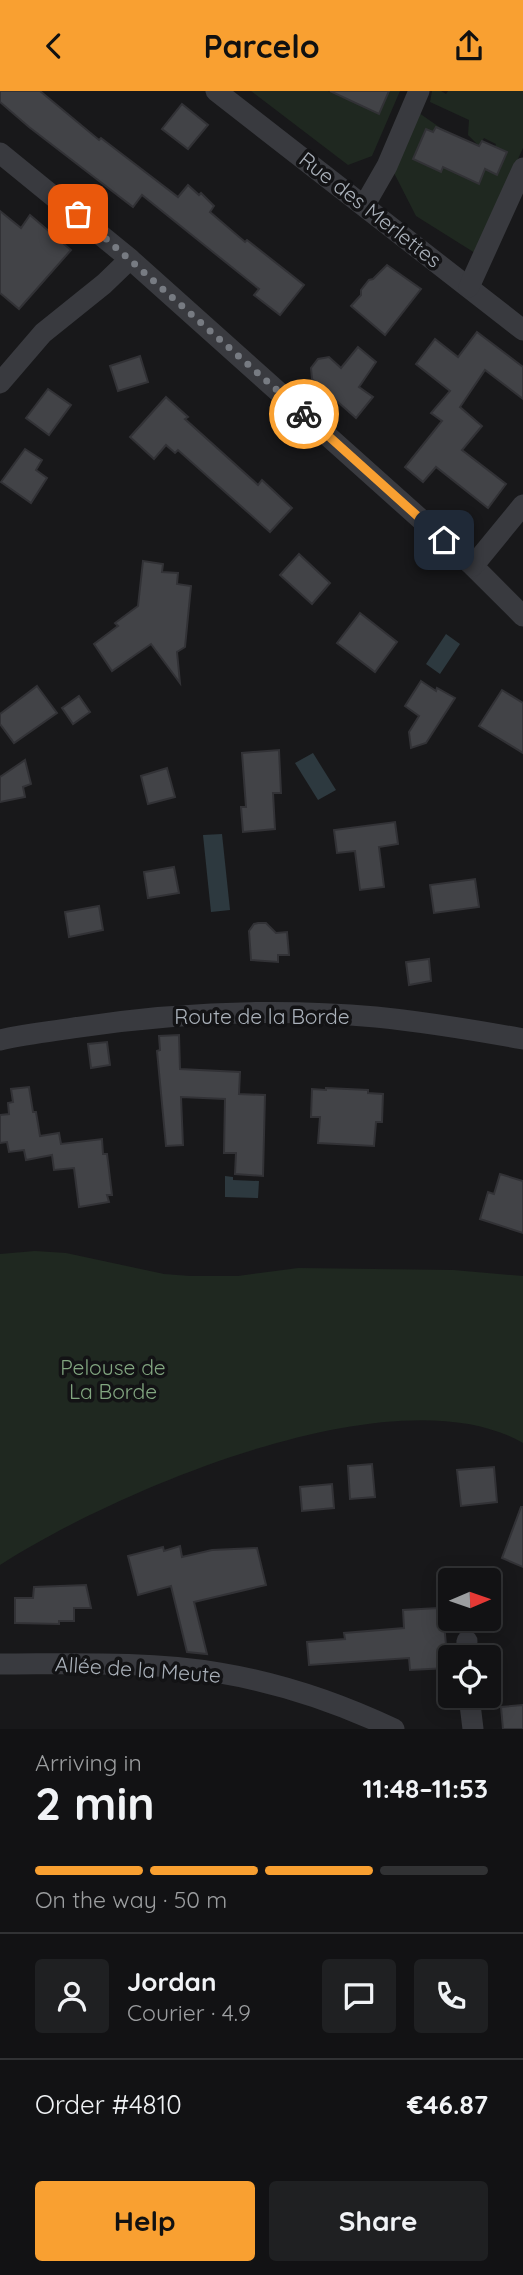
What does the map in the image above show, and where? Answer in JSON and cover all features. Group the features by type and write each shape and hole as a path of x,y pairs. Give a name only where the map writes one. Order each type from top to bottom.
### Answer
{"street":[{"name":"Rue des Merlettes","path":"216,91 523,330"},
{"path":"364,205 387,166 419,91"},
{"path":"0,153 130,259 473,566 523,615"},
{"path":"470,287 523,168"},
{"path":"0,383 43,333 104,284 130,259"},
{"path":"473,566 523,505"},
{"name":"Route de la Borde","path":"0,1040 102,1024 189,1016 277,1014 374,1017 463,1028 523,1039"},
{"name":"Allée de la Meute","path":"0,1664 125,1664 222,1673 319,1698 394,1729"},
{"path":"471,1708 473,1729"}],"green space":[{"path":"251,91 328,91 343,98 347,91 378,113 389,91 400,91 372,156 348,165"},
{"path":"432,91 446,94 448,91 523,91 523,148 475,253 416,216 393,171 419,113 445,131 436,127 433,132 426,129 413,159 441,171 456,136 465,139 451,171 478,184 485,169 497,174 507,152 484,138 479,146 468,135 469,120 430,102"},
{"name":"Pelouse de La Borde","path":"35,1251 66,1253 164,1274 190,1276 238,1276 298,1268 453,1270 523,1276 523,1443 469,1424 404,1421 332,1430 256,1449 182,1475 112,1505 0,1565 0,1254"}],"shaded area":[{"path":"446,634 460,644 440,674 426,664"},
{"path":"313,753 336,790 318,800 295,763"},
{"path":"222,834 230,910 211,912 203,835"},
{"path":"225,1176 233,1177 233,1180 259,1181 258,1198 225,1197"}],"building":[{"path":"0,91 40,91 99,140 101,138 178,197 188,185 199,195 201,193 214,206 210,212 245,242 247,240 304,285 280,315 254,295 259,289 142,195 133,207 29,127 0,102"},
{"path":"330,91 389,91 379,114"},
{"path":"182,104 208,125 188,149 162,129"},
{"path":"436,127 479,146 482,141 507,152 497,175 485,169 479,184 443,167 441,172 413,159 426,129 433,132"},
{"path":"0,211 21,228 30,215 71,250 19,309 0,293"},
{"path":"387,265 421,289 385,335 351,306 369,280"},
{"path":"477,332 523,367 523,399 485,370 460,407 482,426 462,450 506,484 488,508 436,467 423,482 405,467 442,421 431,413 450,391 416,364 435,339 458,357"},
{"path":"358,347 376,362 359,387 373,397 356,418 312,379 311,368 318,359 329,357 341,368"},
{"path":"140,356 148,382 118,391 110,366"},
{"path":"48,389 71,405 49,435 26,418"},
{"path":"166,397 188,417 185,419 258,485 262,480 292,508 270,532 178,450 175,453 166,445 154,459 130,437"},
{"path":"25,449 42,460 36,470 47,478 31,503 1,482"},
{"path":"299,554 330,583 312,604 280,575"},
{"path":"143,561 163,564 162,572 178,573 177,584 191,586 185,647 177,652 180,683 151,644 112,671 94,644 118,626 115,623 138,606"},
{"path":"360,613 397,642 375,672 337,643"},
{"path":"421,681 436,691 437,688 455,698 426,743 411,748 409,732 419,716 405,706"},
{"path":"37,686 57,713 14,743 0,724 0,714"},
{"path":"502,690 523,703 523,753 479,726"},
{"path":"79,696 90,712 73,724 62,708"},
{"path":"279,750 281,793 273,793 275,829 243,832 241,807 246,807 242,753"},
{"path":"25,760 31,784 23,787 25,797 0,802 0,777"},
{"path":"167,768 175,797 148,804 141,776"},
{"path":"395,822 398,844 379,847 384,887 360,890 355,851 337,853 334,830"},
{"path":"174,867 179,893 148,898 144,872"},
{"path":"475,879 479,907 434,913 430,885"},
{"path":"99,906 103,930 69,937 65,912"},
{"path":"258,923 266,923 276,933 287,932 289,955 278,955 278,962 251,960 249,931"},
{"path":"429,959 431,981 409,985 406,962"},
{"path":"179,1035 180,1069 240,1072 239,1094 265,1095 263,1176 235,1174 236,1153 224,1153 225,1099 181,1097 183,1145 166,1146 157,1051 160,1050 159,1036"},
{"path":"107,1042 110,1065 91,1068 88,1044"},
{"path":"29,1087 40,1136 59,1133 61,1144 102,1139 103,1154 107,1154 112,1195 107,1195 109,1202 79,1207 74,1168 54,1170 52,1155 26,1160 24,1150 9,1152 7,1142 0,1143 0,1115 9,1114 8,1103 13,1102 11,1089"},
{"path":"312,1089 368,1090 368,1093 383,1094 382,1122 376,1122 374,1146 318,1143 320,1117 311,1117"},
{"path":"500,1174 523,1181 523,1233 480,1219 488,1192 494,1194"},
{"path":"372,1464 375,1497 350,1499 348,1466"},
{"path":"494,1467 497,1502 461,1506 457,1470"},
{"path":"332,1484 334,1508 302,1511 300,1487"},
{"path":"523,1507 523,1567 502,1558"},
{"path":"180,1546 182,1557 212,1550 257,1548 266,1585 194,1602 207,1654 187,1652 171,1586 138,1595 128,1556 163,1547 164,1551"},
{"path":"86,1585 91,1608 74,1608 74,1621 59,1621 59,1624 15,1623 15,1598 33,1598 34,1587"},
{"path":"438,1608 438,1631 445,1631 446,1645 438,1645 438,1669 410,1670 409,1658 309,1665 307,1642 345,1639 344,1633 404,1628 403,1610"},
{"path":"523,1705 523,1729 503,1729 501,1707"}],"way so far":[{"path":"78,214 304,414"}],"route":[{"path":"304,414 444,540"}]}
